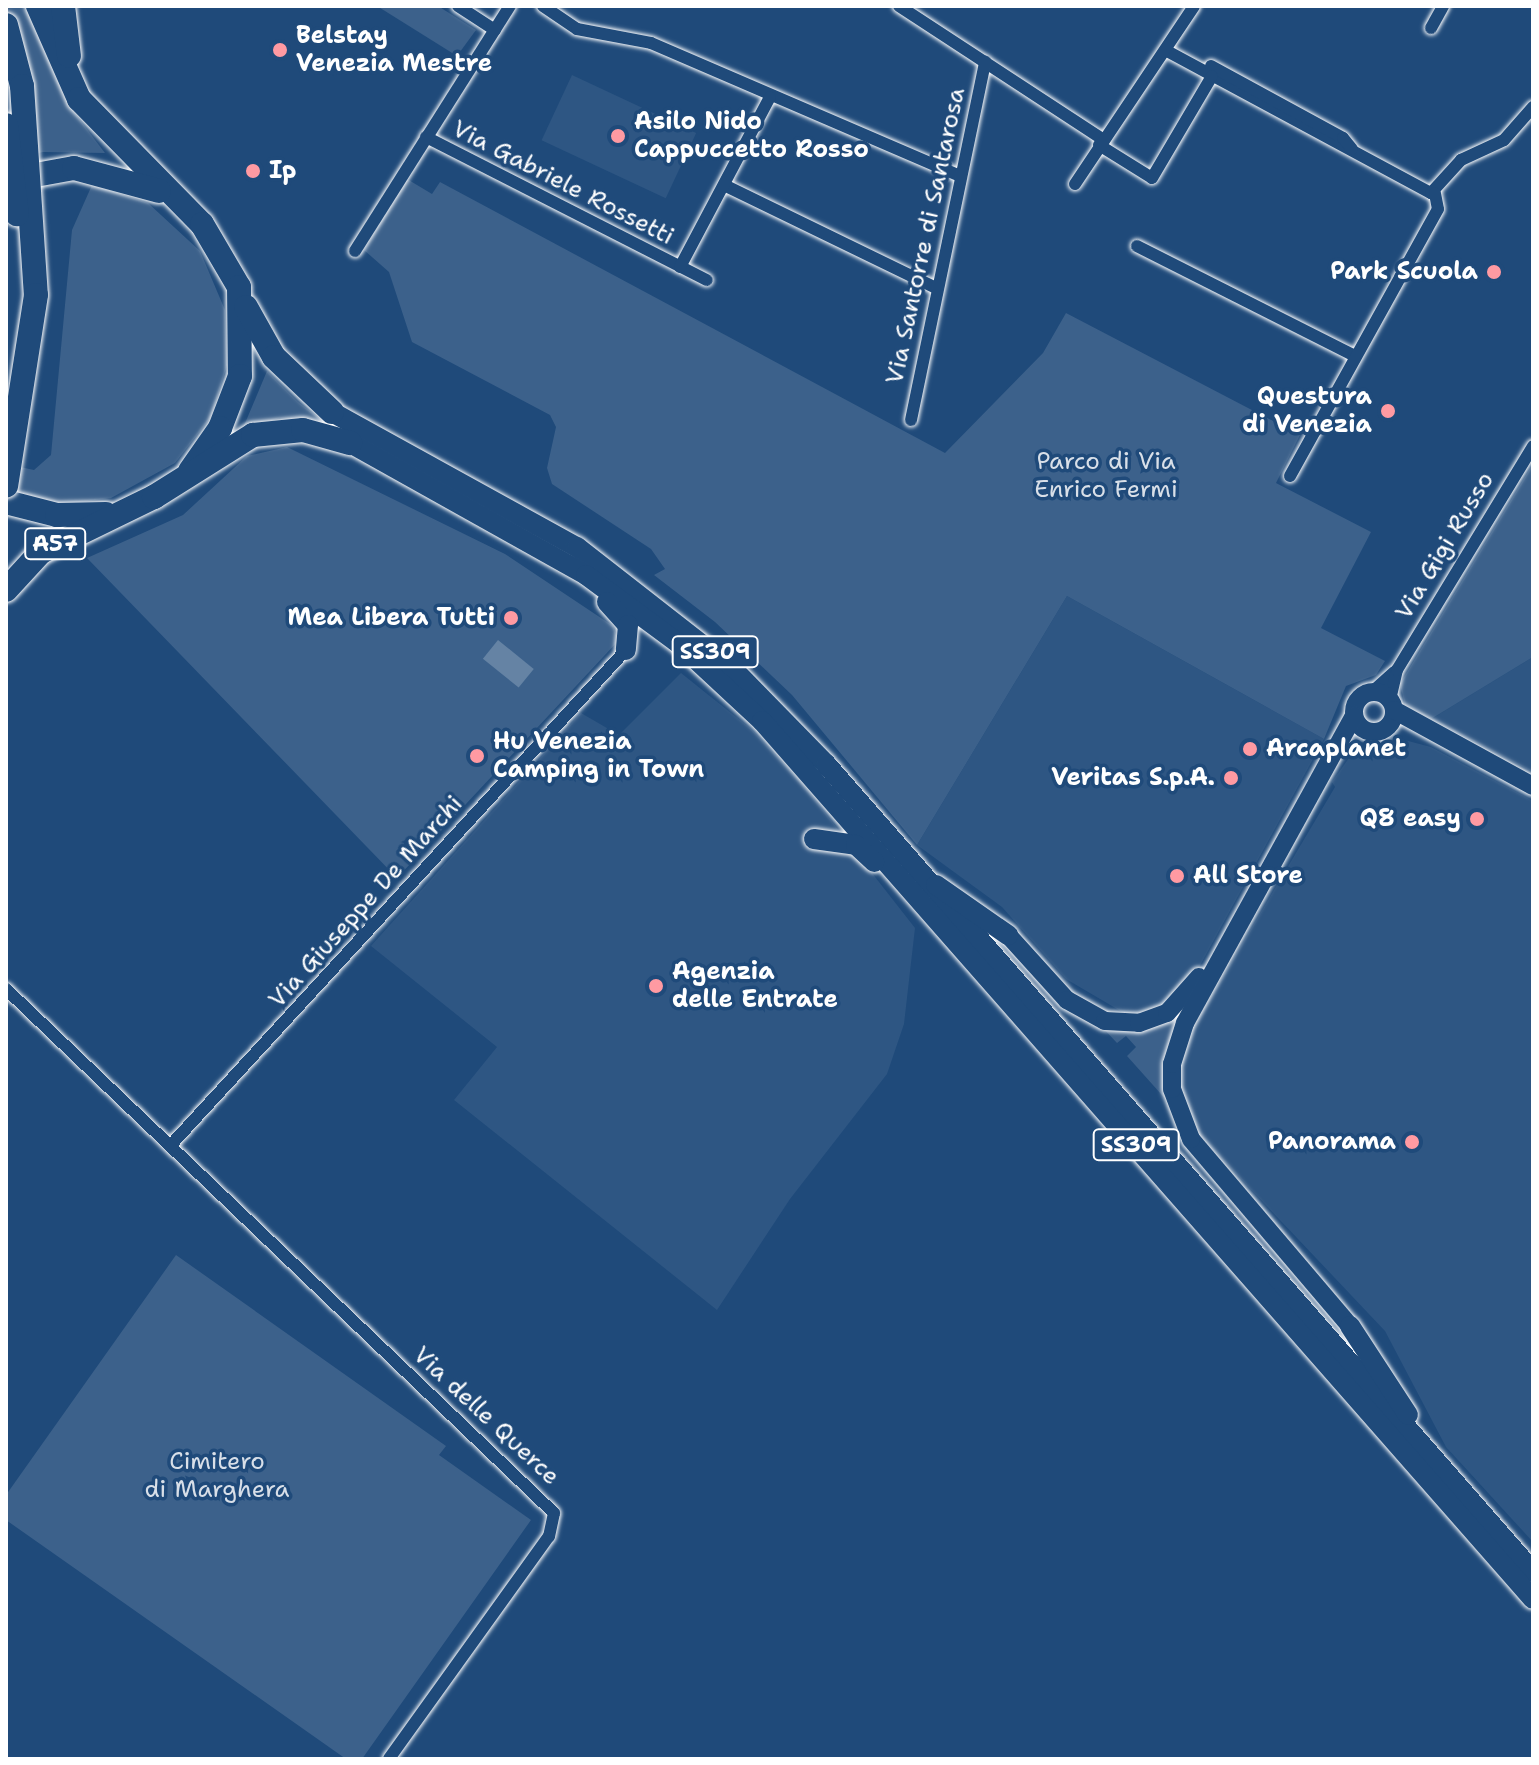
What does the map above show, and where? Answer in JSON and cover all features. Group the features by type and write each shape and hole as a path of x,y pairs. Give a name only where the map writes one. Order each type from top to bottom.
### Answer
{"highway":[{"path":"6,502 57,515 117,513 154,497 190,471 220,428 240,376 241,298 217,242 91,114 67,80 38,6"},
{"path":"63,6 72,67 91,114"},
{"path":"6,25 22,86 36,295 6,486"},
{"path":"6,125 17,198 20,300 6,409"},
{"path":"6,180 55,169 92,170 172,197"},
{"name":"SS309","path":"241,298 274,357 332,412"},
{"name":"SS309","path":"190,471 264,431 303,430 350,443"},
{"name":"A57","path":"6,590 41,552 117,513"}],"main road":[{"name":"SS309","path":"332,412 538,523 659,606 776,710 914,881 1533,1599"},
{"name":"SS309","path":"350,443 553,554 712,674 914,881 1533,1572"},
{"path":"553,554 620,614 631,637 626,650"},
{"path":"814,839 861,847 893,882 914,881 1008,935"},
{"path":"1350,1326 1432,1457"}],"street":[{"path":"458,6 495,30"},
{"path":"355,251 510,6"},
{"path":"543,6 577,29 651,43 770,97 958,175"},
{"path":"899,6 1152,178 1212,76"},
{"path":"1075,184 1100,142 1169,48 1194,6"},
{"path":"1431,28 1443,6"},
{"path":"1169,48 1212,76 1435,193"},
{"path":"1169,48 1343,138 1352,149"},
{"name":"Via Santorre di Santarosa","path":"911,420 958,175 985,62"},
{"name":"Via Gabriele Rossetti","path":"680,267 770,97"},
{"path":"1290,476 1438,209 1435,193 1461,160 1504,140 1533,107"},
{"name":"Via Gabriele Rossetti","path":"426,137 707,280"},
{"path":"724,185 936,288"},
{"path":"1137,246 1355,356"},
{"name":"Via Gigi Russo","path":"1372,692 1397,670 1533,446"},
{"name":"Via Giuseppe De Marchi","path":"170,1146 626,650"},
{"name":"Via Gigi Russo","path":"1390,712 1397,670"},
{"path":"1350,1326 1191,1139 1172,1089 1185,1023 1338,746 1354,715 1356,702 1372,692 1390,712 1533,786"},
{"path":"1338,746 1367,732 1390,712"},
{"path":"1354,715 1367,732"},
{"path":"1008,935 1086,1014 1139,1023 1182,1001 1261,881"},
{"name":"Via delle Querce","path":"6,989 554,1513 553,1530 389,1759"}],"shaded area":[{"name":"Asilo Nido Cappuccetto Rosso","path":"572,75 696,133 666,198 542,140"},
{"path":"1067,596 1324,739 1191,982 1144,1017 1129,1016 1066,979 1002,907 917,845"},
{"path":"498,640 534,669 519,688 483,659"},
{"path":"1533,657 1533,772 1431,719"},
{"path":"681,673 751,729 800,781 915,928 904,1024 887,1074 790,1199 717,1310 454,1100 497,1047 371,946 581,713 619,735"},
{"path":"1393,737 1431,747 1533,801 1533,1542 1446,1447 1385,1331 1193,1128 1179,1085 1182,1046 1335,787 1332,782 1356,748"}],"green space":[{"path":"6,6 27,6 73,111 105,153 43,152 6,160"},
{"path":"377,6 438,6 476,30 457,56"},
{"name":"Parco di Via Enrico Fermi","path":"407,179 432,194 440,182 945,453 1043,353 1066,313 1300,435 1276,483 1371,532 1321,628 1385,661 1376,675 1346,686 1324,739 1067,596 917,845 792,695 715,622 654,575 665,569 651,549 552,484 547,468 556,427 550,415 412,342 389,272 364,250"},
{"path":"92,185 148,203 200,251 225,310 227,365 211,417 175,463 111,498 63,504 6,492 6,464 34,470 51,455 72,230"},
{"path":"267,371 298,402 328,425 280,418 243,428"},
{"name":"Hu Venezia Camping in Town","path":"287,447 505,554 613,626 618,641 397,878 87,558 183,515 247,456"},
{"path":"1533,464 1533,657 1431,719 1405,705 1400,684"},
{"path":"1185,1006 1169,1103 1127,1056 1136,1047 1126,1036 1117,1043 1102,1027"},
{"name":"Cimitero di Marghera","path":"176,1255 446,1446 439,1455 531,1520 362,1759 346,1759 6,1520 6,1495"}],"place":[{"name":"Belstay Venezia Mestre","path":"280,50"},
{"name":"Asilo Nido Cappuccetto Rosso","path":"618,136"},
{"name":"Ip","path":"253,171"},
{"name":"Park Scuola","path":"1494,272"},
{"name":"Questura di Venezia","path":"1388,411"},
{"name":"Mea Libera Tutti","path":"511,618"},
{"name":"Arcaplanet","path":"1250,749"},
{"name":"Hu Venezia Camping in Town","path":"477,756"},
{"name":"Veritas S.p.A.","path":"1231,778"},
{"name":"Q8 easy","path":"1477,819"},
{"name":"All Store","path":"1177,876"},
{"name":"Agenzia delle Entrate","path":"656,986"},
{"name":"Panorama","path":"1412,1142"}]}
